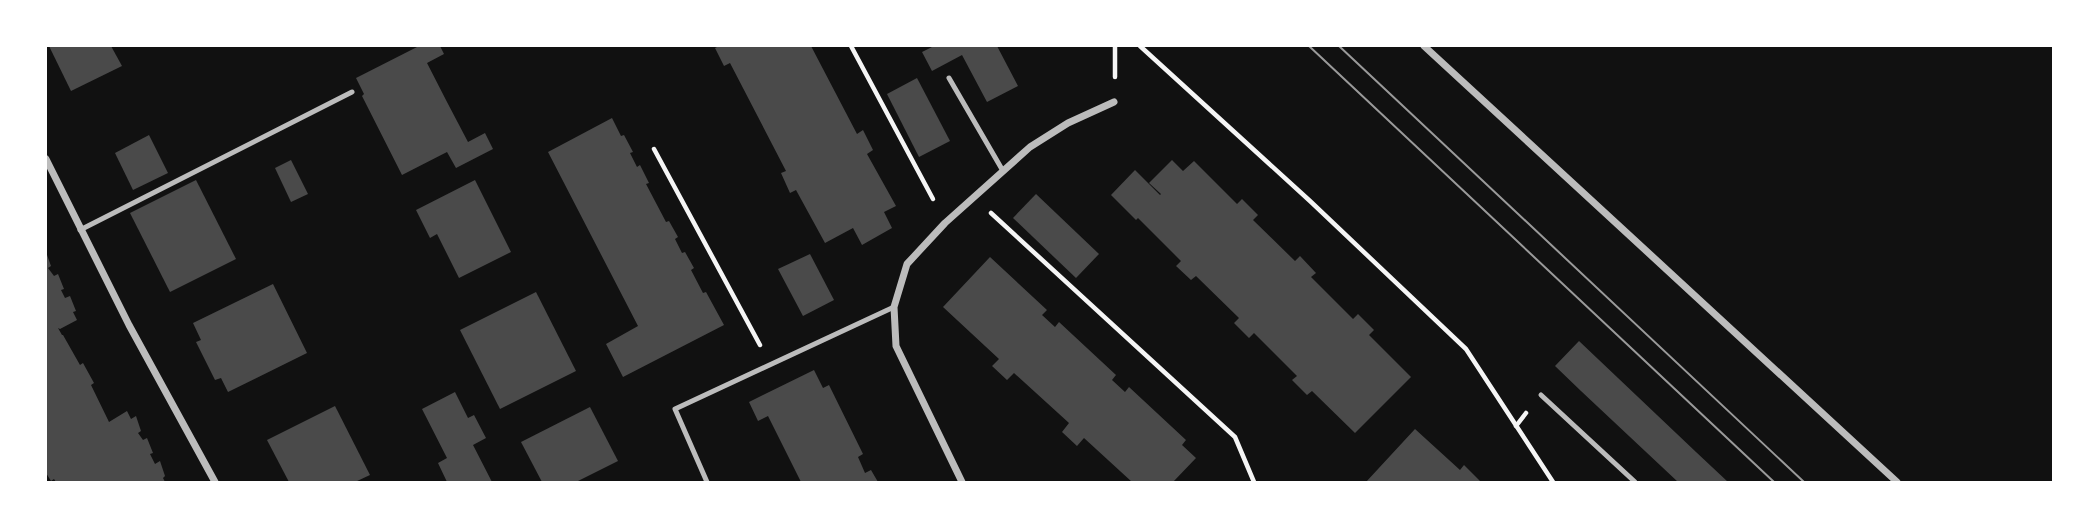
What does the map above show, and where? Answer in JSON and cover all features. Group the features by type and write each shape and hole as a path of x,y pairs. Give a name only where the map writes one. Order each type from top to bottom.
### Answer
{"street":[{"path":"1424,46 1897,482"},
{"path":"962,482 895,346 894,307 907,264 945,223 1030,147 1059,129 1114,102"},
{"path":"46,159 129,325 215,482"}],"lane":[{"path":"949,78 1003,171"},
{"path":"80,230 352,92"},
{"path":"707,482 675,409 894,307"},
{"path":"1541,395 1635,482"}],"path":[{"path":"851,46 945,223"},
{"path":"1114,102 1115,46"},
{"path":"1140,46 1310,201 1466,349 1553,482"},
{"path":"654,149 770,364"},
{"path":"974,197 1235,437 1254,482"}],"building":[{"path":"49,46 111,46 122,66 71,91"},
{"path":"419,46 440,46 444,54 427,63 447,102 468,142 485,133 493,149 456,168 447,152 402,175 362,96 364,94 356,78"},
{"path":"811,46 857,134 863,130 873,150 867,154 896,206 884,212 892,228 862,245 853,228 825,243 796,190 790,193 781,173 786,171 730,63 724,66 715,48"},
{"path":"931,46 997,46 1018,86 987,102 962,55 932,71 922,52"},
{"path":"917,78 950,141 919,157 887,94"},
{"path":"612,118 633,152 630,153 637,167 640,165 649,183 646,184 666,222 669,221 678,237 675,239 694,268 691,270 703,293 706,292 724,325 623,377 606,344 638,326 548,152"},
{"path":"149,135 168,173 133,190 115,153"},
{"path":"291,160 308,194 291,202 275,168"},
{"path":"1172,160 1183,171 1194,161 1237,204 1242,199 1258,215 1253,220 1295,261 1300,256 1316,273 1311,277 1353,319 1358,314 1374,330 1369,335 1411,377 1355,433 1312,391 1307,395 1292,380 1297,376 1254,333 1249,338 1234,323 1239,318 1196,276 1191,280 1176,266 1181,261 1111,195 1135,170 1160,195 1149,183"},
{"path":"196,180 236,259 170,292 130,213"},
{"path":"475,180 511,252 459,278 437,234 430,238 416,210"},
{"path":"1036,194 1099,254 1076,278 1013,218"},
{"path":"46,252 51,266 48,268 54,276 58,274 64,289 61,290 65,298 70,296 76,311 73,312 77,320 58,328 94,383 91,385 109,422 127,411 131,419 136,416 141,431 138,433 143,440 147,438 155,464 160,461 165,482 56,482 54,479 51,481 46,473"},
{"path":"810,254 834,300 803,316 778,269"},
{"path":"990,257 1047,310 1042,315 1055,327 1059,322 1116,375 1112,380 1125,392 1129,387 1186,440 1182,445 1196,458 1173,482 1132,482 1084,438 1077,446 1062,432 1069,423 1014,373 1007,380 992,366 999,359 943,307"},
{"path":"273,284 307,353 228,392 221,378 215,380 196,342 201,340 193,323"},
{"path":"536,292 576,371 500,409 460,330"},
{"path":"1579,341 1728,482 1678,482 1581,391 1555,366"},
{"path":"814,370 823,388 829,385 863,454 858,457 865,473 871,470 878,482 801,482 768,416 758,421 749,402"},
{"path":"455,392 468,418 474,415 486,438 473,445 492,482 447,482 438,463 447,458 422,409"},
{"path":"335,406 370,475 355,482 289,482 267,440"},
{"path":"590,407 618,461 576,482 542,482 521,442"},
{"path":"1415,429 1460,470 1464,465 1480,481 1366,482"}],"tram line":[{"path":"1309,46 1774,482"},
{"path":"1339,46 1804,482"}]}
